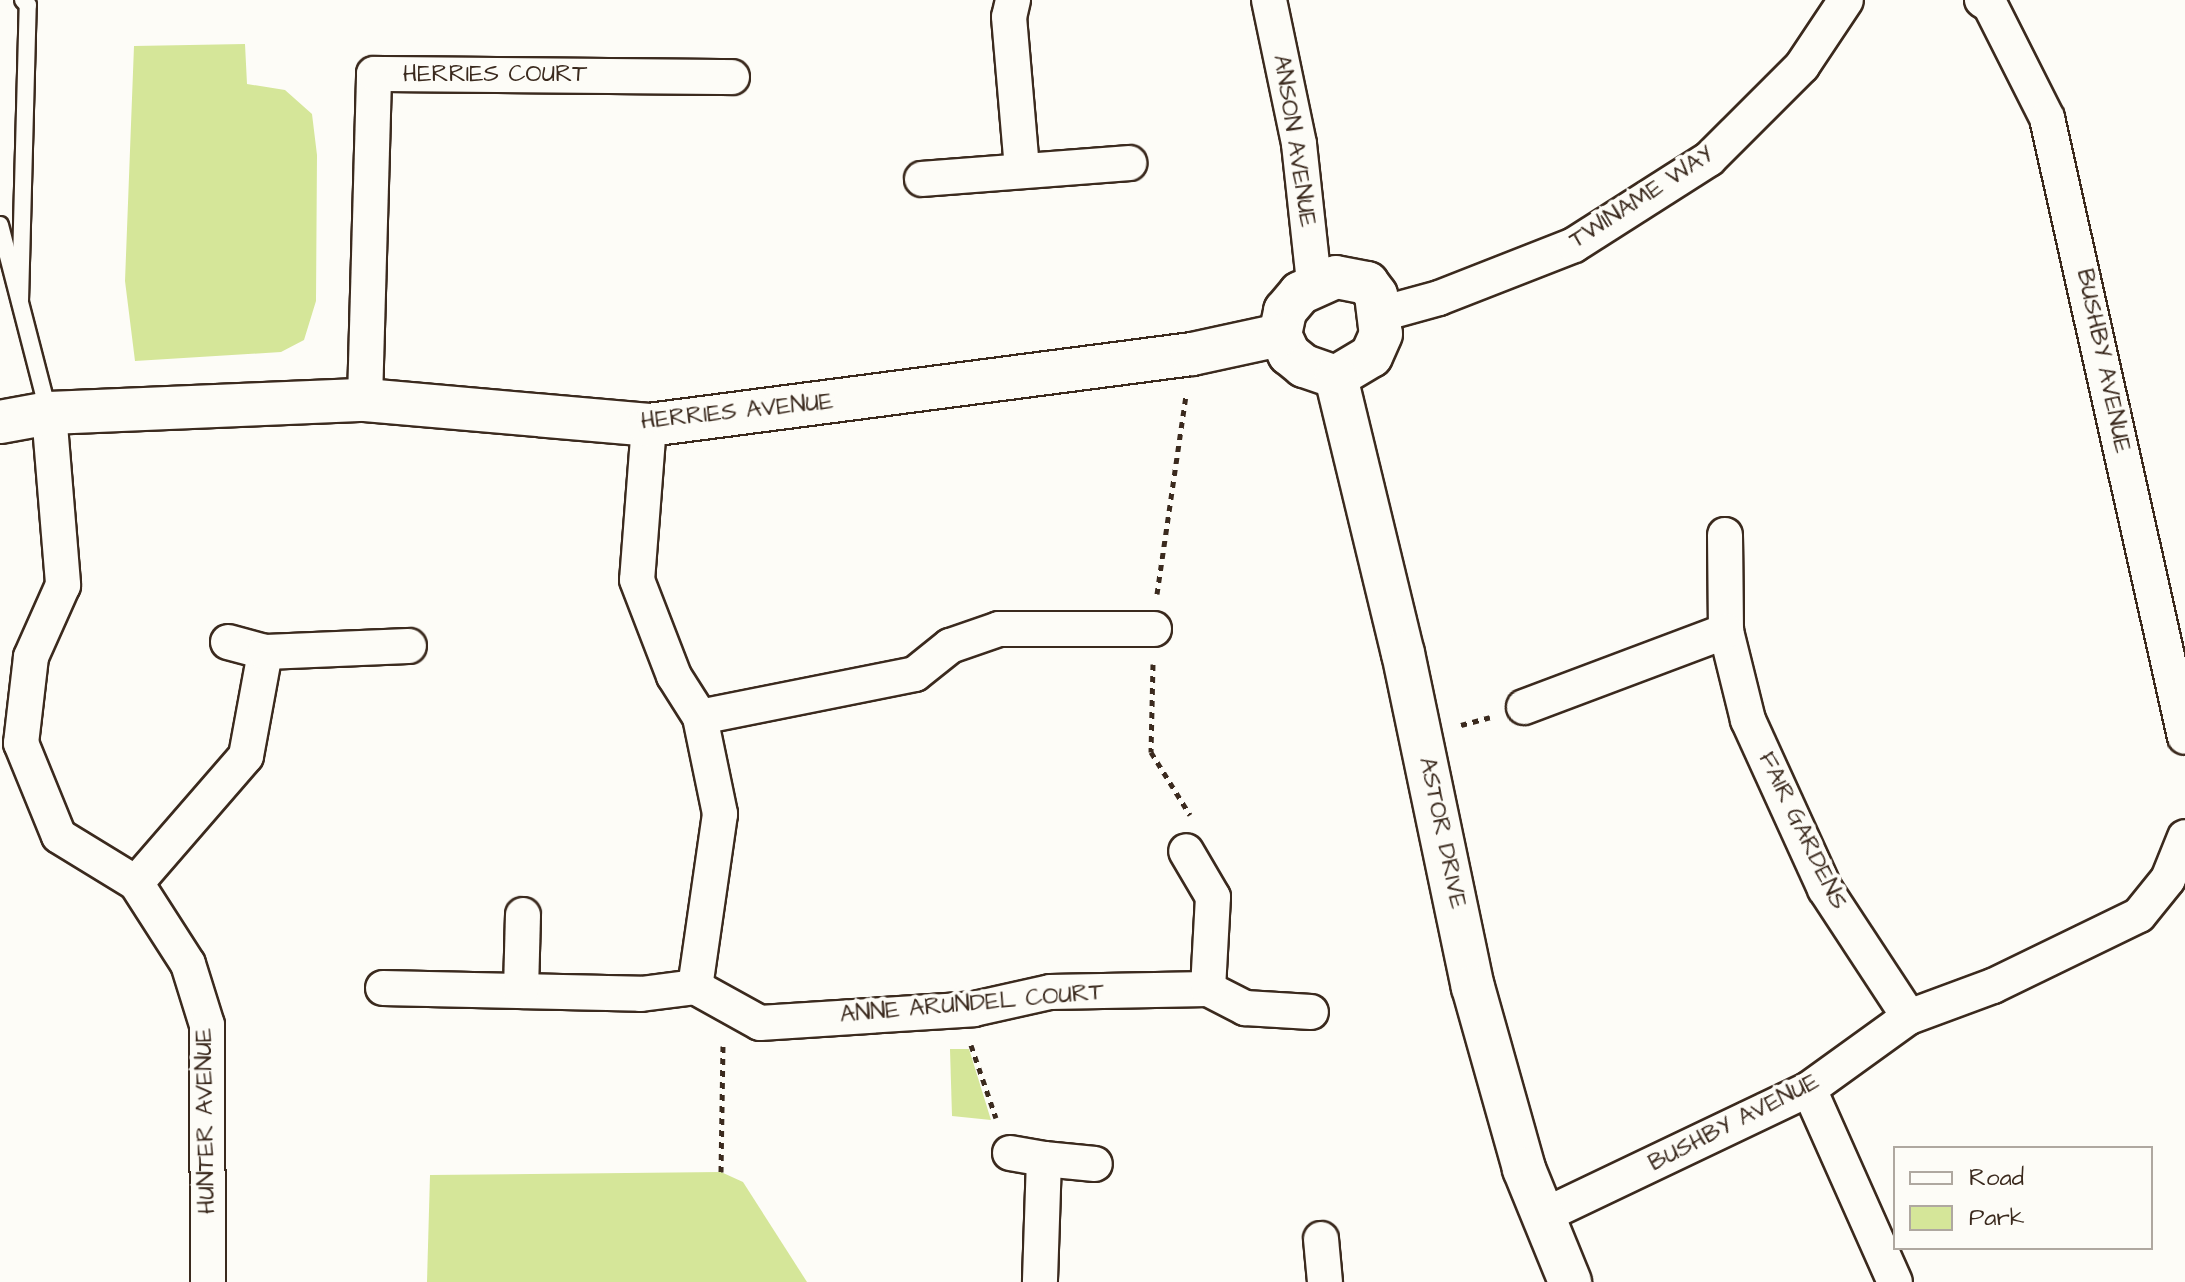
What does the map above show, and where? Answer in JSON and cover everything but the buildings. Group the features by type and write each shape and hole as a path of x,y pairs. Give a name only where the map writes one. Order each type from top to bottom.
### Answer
{"street":[{"path":"1013,0 1009,17 1022,168"},
{"name":"ANSON AVENUE","path":"1269,0 1299,144 1314,283"},
{"name":"TWINAME WAY","path":"1381,314 1439,298 1574,245 1709,159 1802,66 1846,0"},
{"name":"BUSHBY AVENUE","path":"1982,0 1990,5 2047,118 2185,737"},
{"name":"HERRIES COURT","path":"365,400 374,74 732,77"},
{"path":"922,179 1022,168 1129,163"},
{"path":"1353,277 1367,283 1381,314 1381,334 1371,356 1336,377 1304,366 1289,354 1280,335 1285,311 1314,283 1353,277"},
{"name":"HERRIES AVENUE","path":"0,422 49,413 365,400 649,425 1192,354 1280,335"},
{"name":"ASTOR DRIVE","path":"1336,377 1421,737 1473,987 1524,1169 1570,1282"},
{"name":"HUNTER AVENUE","path":"49,413 63,585 31,657 21,743 59,836 136,883 188,964 207,1025 208,1282"},
{"path":"383,988 641,994 695,987 720,814 700,717 674,676 637,580 649,425"},
{"name":"FAIR GARDENS","path":"1725,535 1726,631 1748,720 1825,889 1909,1017"},
{"path":"700,717 915,674 950,646 999,629 1154,629"},
{"path":"1524,707 1726,631"},
{"path":"228,642 265,652 409,646"},
{"path":"136,883 246,756 265,652"},
{"name":"BUSHBY AVENUE","path":"1543,1216 1809,1089 1909,1017 1993,986 2139,915 2168,879 2185,837"},
{"path":"1186,851 1213,897 1208,989 1256,1023 1311,1012"},
{"path":"521,991 523,915"},
{"name":"ANNE ARUNDEL COURT","path":"695,987 760,1023 961,1010 1050,992 1208,989"},
{"path":"1809,1089 1895,1282"},
{"path":"1010,1153 1095,1164"},
{"path":"1040,1282 1044,1159"},
{"path":"1321,1239 1325,1282"}],"lane":[{"path":"20,301 28,5 23,0"},
{"path":"0,225 49,413"}],"path":[{"path":"1186,851 1190,812 1151,752 1154,629 1161,536 1192,354"},
{"path":"1421,737 1524,707"},
{"path":"695,987 726,1052 721,1172"},
{"path":"961,1010 1010,1153"}],"green space":[{"path":"245,44 247,84 285,90 312,114 317,155 316,301 304,340 281,352 135,361 125,281 134,46"},
{"path":"950,1049 969,1049 991,1120 952,1116"},
{"path":"721,1172 743,1182 807,1282 427,1282 430,1175"}]}
